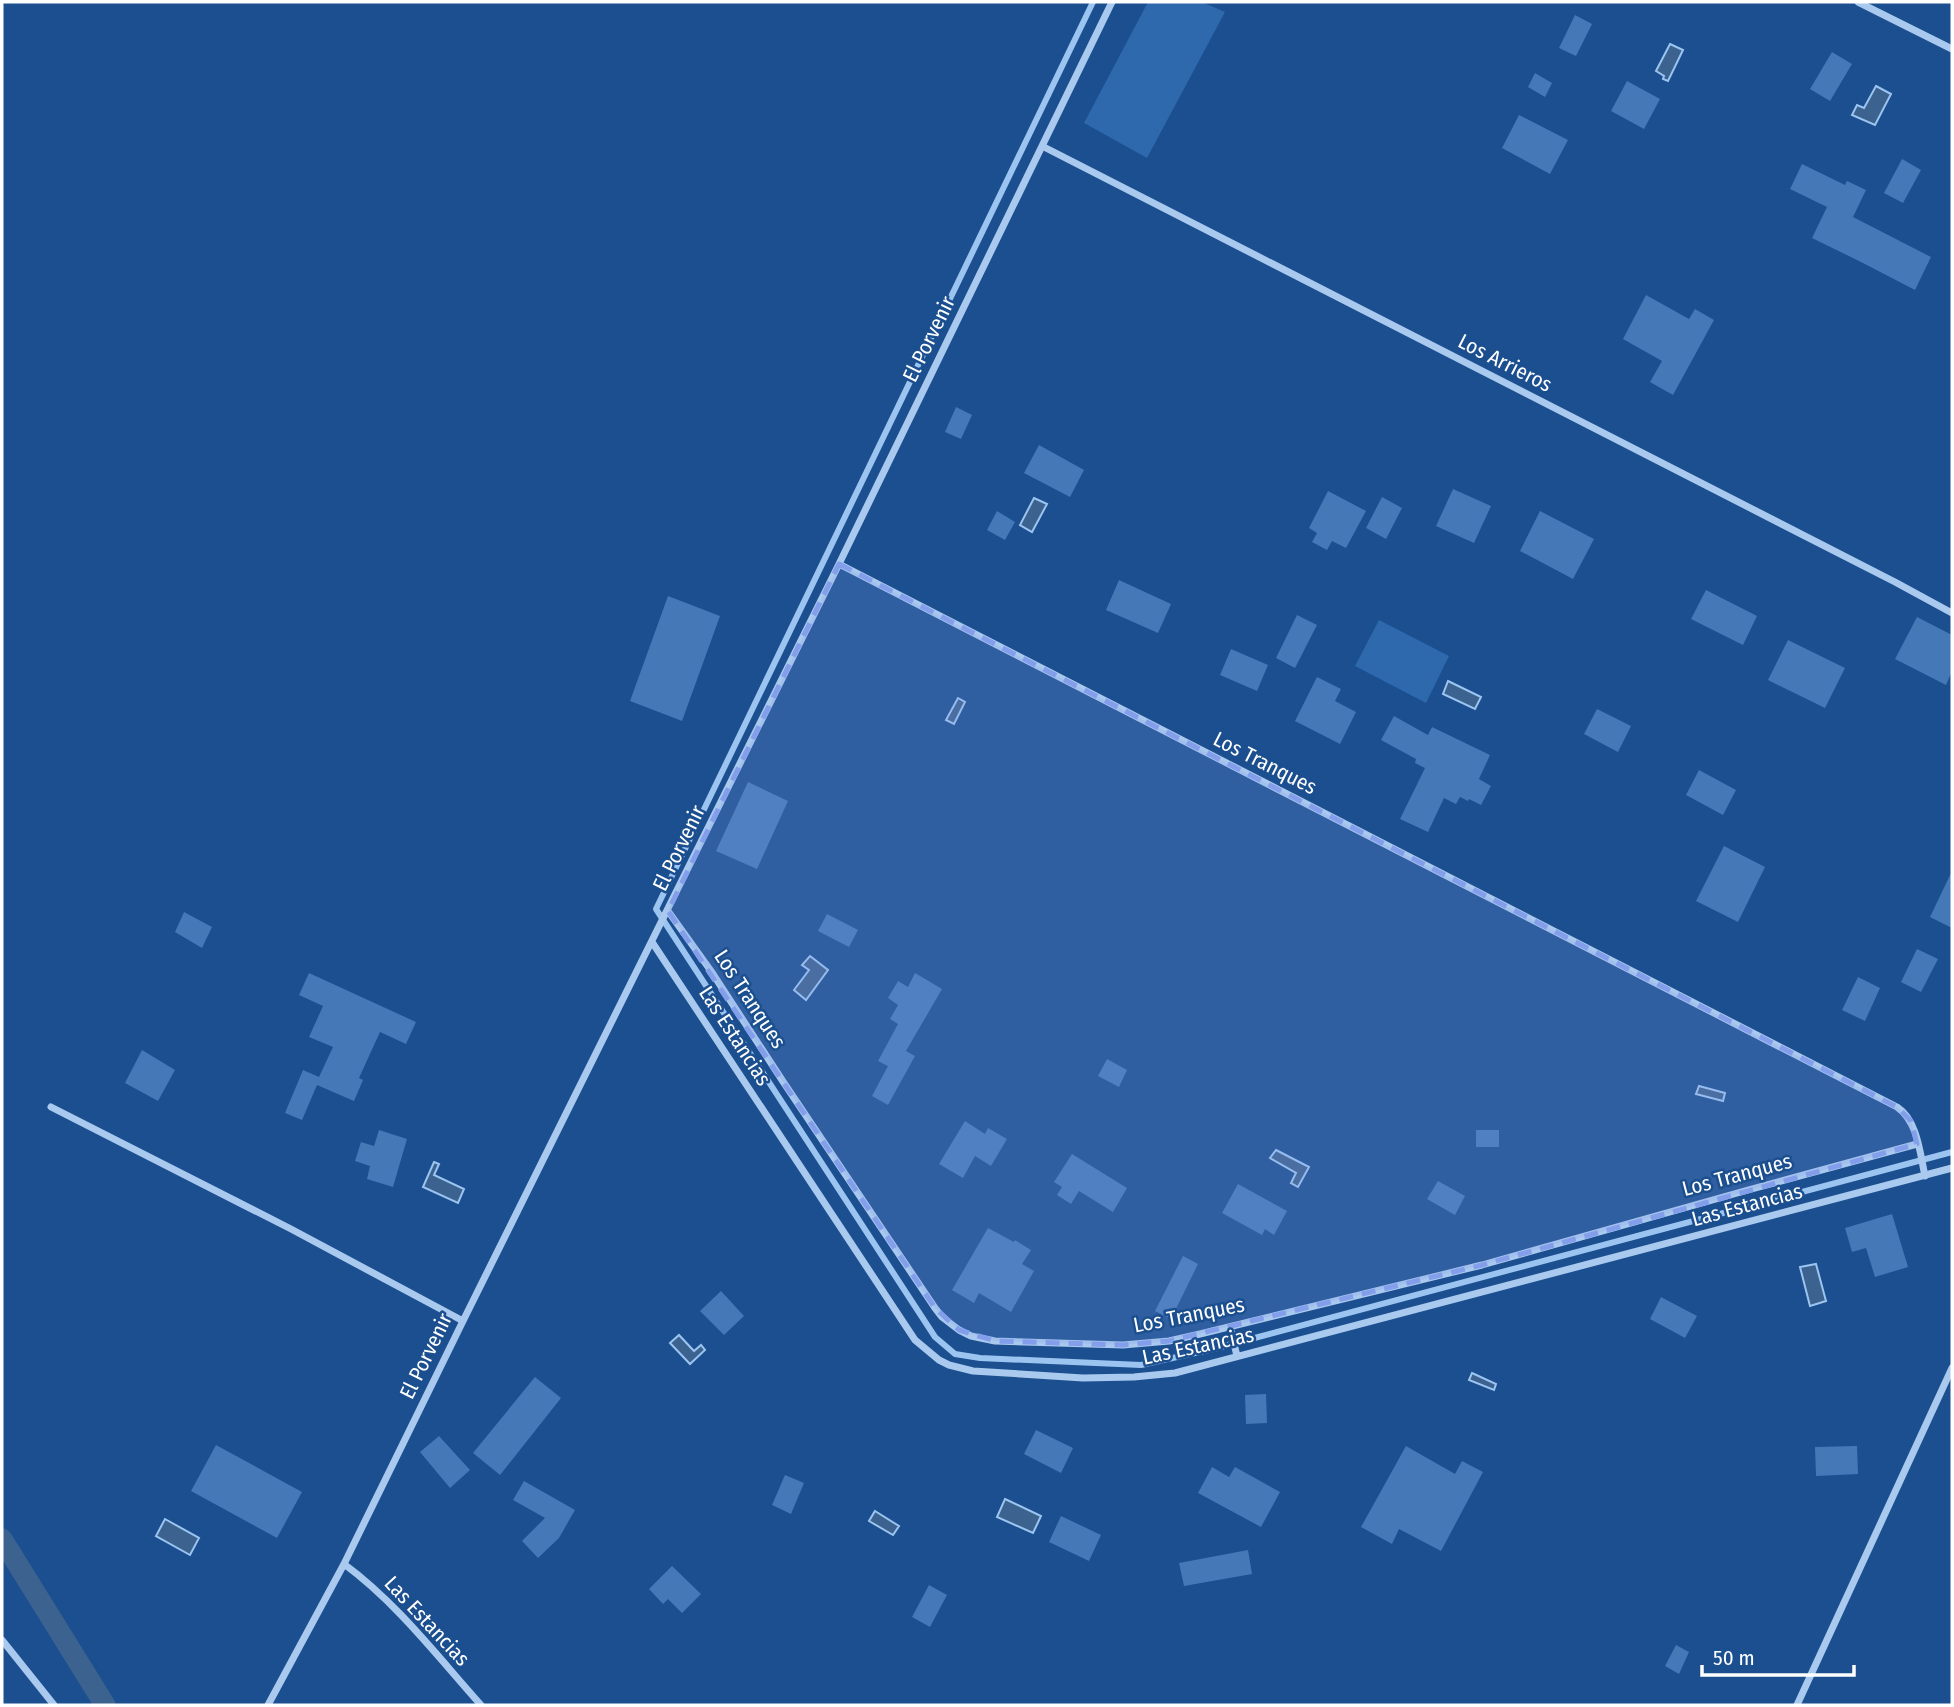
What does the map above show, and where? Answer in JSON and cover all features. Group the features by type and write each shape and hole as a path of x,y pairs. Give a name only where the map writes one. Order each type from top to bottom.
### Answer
{"street":[{"name":"El Porvenir","path":"268,1705 344,1564 668,911 1112,2"},
{"path":"1858,2 1952,49"},
{"name":"Los Arrieros","path":"1042,146 1952,613"},
{"name":"Los Tranques","path":"839,564 1897,1107 1911,1121 1925,1176"},
{"name":"Los Tranques","path":"668,911 711,971 935,1308 950,1324 971,1336 983,1339 1123,1345 1169,1341 1482,1265 1917,1144"},
{"name":"Las Estancias","path":"652,942 906,1328 939,1360 961,1369 1083,1378 1175,1373 1952,1168"},
{"path":"51,1107 291,1229 463,1321"},
{"path":"1230,1327 1237,1356"},
{"path":"1797,1705 1952,1368"},
{"name":"Las Estancias","path":"344,1564 396,1609 481,1705"},
{"path":"2,1640 54,1705"}],"highlighted area":[{"path":"839,564 1897,1107 1911,1121 1917,1144 1482,1265 1169,1341 1123,1345 995,1341 959,1330 935,1308 668,911"}],"shaded area":[{"path":"1148,2 1202,2 1225,12 1147,158 1084,123"},
{"path":"1670,44 1683,50 1668,81 1656,71"},
{"path":"1876,86 1891,94 1875,125 1852,115 1857,105 1864,108"},
{"path":"1034,498 1047,504 1032,532 1020,525"},
{"path":"1379,620 1449,656 1426,703 1355,666"},
{"path":"1448,681 1481,697 1475,709 1443,694"},
{"path":"958,698 965,702 954,724 946,720"},
{"path":"810,956 828,970 806,1000 794,990 809,970 802,965"},
{"path":"1699,1086 1725,1093 1723,1101 1696,1094"},
{"path":"1276,1150 1309,1167 1298,1187 1291,1183 1296,1173 1270,1158"},
{"path":"434,1162 439,1164 434,1175 464,1189 458,1203 423,1187"},
{"path":"1816,1264 1826,1301 1810,1306 1800,1267"},
{"path":"679,1335 694,1351 701,1345 705,1350 690,1364 670,1343"},
{"path":"1472,1373 1496,1384 1494,1390 1469,1380"},
{"path":"1005,1499 1041,1516 1033,1533 997,1517"},
{"path":"875,1511 899,1526 893,1535 869,1521"},
{"path":"165,1519 199,1538 190,1555 156,1536"}],"building":[{"path":"1575,15 1592,24 1576,56 1559,48"},
{"path":"1832,52 1852,64 1830,101 1810,89"},
{"path":"1535,73 1552,83 1545,97 1528,87"},
{"path":"1627,81 1660,99 1644,129 1611,111"},
{"path":"1519,115 1568,140 1550,174 1502,148"},
{"path":"1902,159 1921,170 1903,203 1884,193"},
{"path":"1802,164 1845,185 1847,181 1866,190 1853,217 1931,257 1915,290 1812,238 1827,207 1790,189"},
{"path":"1646,295 1689,319 1695,309 1714,320 1673,395 1650,382 1662,361 1623,339"},
{"path":"956,407 972,415 961,439 945,432"},
{"path":"1039,445 1084,470 1070,497 1024,473"},
{"path":"1453,489 1491,506 1474,543 1436,526"},
{"path":"1328,491 1366,511 1346,548 1332,541 1327,550 1312,542 1317,533 1309,528"},
{"path":"1382,497 1402,508 1386,539 1366,528"},
{"path":"997,511 1015,522 1005,540 987,530"},
{"path":"1540,511 1594,539 1573,579 1520,551"},
{"path":"1119,580 1171,604 1158,633 1106,610"},
{"path":"1706,590 1757,616 1743,645 1691,619"},
{"path":"668,596 720,616 682,721 630,701"},
{"path":"1297,615 1317,625 1295,668 1276,658"},
{"path":"1917,617 1952,635 1952,671 1946,685 1895,659"},
{"path":"1788,640 1845,668 1825,708 1768,680"},
{"path":"1231,649 1268,665 1257,691 1220,675"},
{"path":"1317,677 1341,689 1335,701 1356,712 1340,744 1295,721"},
{"path":"1597,709 1631,726 1618,752 1584,734"},
{"path":"1394,716 1428,735 1432,727 1490,755 1479,779 1491,786 1481,805 1460,797 1456,804 1444,798 1428,832 1400,819 1425,768 1415,763 1416,759 1381,740"},
{"path":"1699,770 1736,790 1723,815 1686,795"},
{"path":"748,782 788,801 757,869 716,851"},
{"path":"1724,846 1765,867 1738,922 1696,901"},
{"path":"1952,871 1952,928 1930,917"},
{"path":"184,912 212,927 202,948 175,932"},
{"path":"827,914 858,930 849,947 818,931"},
{"path":"1917,949 1938,959 1921,992 1901,982"},
{"path":"309,973 416,1022 406,1044 380,1032 359,1078 363,1080 354,1101 317,1085 302,1120 285,1113 303,1070 319,1077 333,1047 309,1037 323,1006 299,995"},
{"path":"915,973 942,989 906,1051 915,1056 888,1105 872,1096 888,1066 878,1061 898,1024 890,1019 898,1005 888,998 898,981 908,987"},
{"path":"1858,977 1880,988 1865,1021 1842,1010"},
{"path":"142,1050 175,1070 158,1101 125,1083"},
{"path":"1107,1059 1127,1070 1119,1087 1098,1076"},
{"path":"965,1121 985,1134 988,1128 1007,1139 991,1166 975,1156 963,1178 939,1164"},
{"path":"379,1130 407,1139 393,1187 367,1179 370,1166 355,1161 361,1142 374,1146"},
{"path":"1476,1130 1499,1130 1499,1147 1476,1147"},
{"path":"1072,1154 1127,1188 1113,1212 1079,1191 1071,1204 1057,1195 1062,1187 1054,1182"},
{"path":"1438,1181 1465,1196 1455,1215 1427,1199"},
{"path":"1238,1184 1287,1211 1274,1235 1265,1229 1262,1235 1222,1213"},
{"path":"1892,1214 1908,1267 1875,1277 1866,1248 1852,1252 1845,1228"},
{"path":"988,1228 1031,1250 1022,1264 1034,1271 1011,1312 979,1293 974,1303 952,1290"},
{"path":"1183,1256 1198,1264 1171,1319 1155,1311"},
{"path":"721,1291 744,1316 724,1335 700,1311"},
{"path":"1661,1297 1697,1316 1685,1338 1650,1319"},
{"path":"535,1377 561,1398 500,1475 473,1453"},
{"path":"1266,1394 1267,1423 1246,1424 1245,1395"},
{"path":"1036,1430 1073,1448 1061,1473 1024,1454"},
{"path":"439,1436 470,1470 450,1488 420,1452"},
{"path":"216,1445 302,1492 277,1538 191,1491"},
{"path":"1406,1446 1455,1474 1462,1461 1483,1472 1441,1551 1399,1529 1392,1544 1361,1527"},
{"path":"1857,1446 1858,1474 1816,1476 1815,1447"},
{"path":"1212,1467 1229,1477 1235,1467 1280,1492 1261,1527 1198,1493"},
{"path":"785,1475 804,1483 791,1514 772,1505"},
{"path":"524,1481 575,1510 559,1538 538,1558 522,1541 545,1518 513,1500"},
{"path":"1061,1516 1101,1535 1089,1561 1049,1542"},
{"path":"1248,1550 1252,1574 1184,1586 1179,1563"},
{"path":"672,1566 701,1594 682,1613 668,1599 663,1604 649,1589"},
{"path":"929,1585 947,1595 930,1627 912,1617"},
{"path":"1676,1645 1689,1652 1679,1674 1665,1666"}],"waterway":[{"path":"1093,2 656,909 935,1337 955,1354 980,1358 1141,1365 1213,1349 1952,1152"},
{"path":"2,1539 105,1705"}]}
